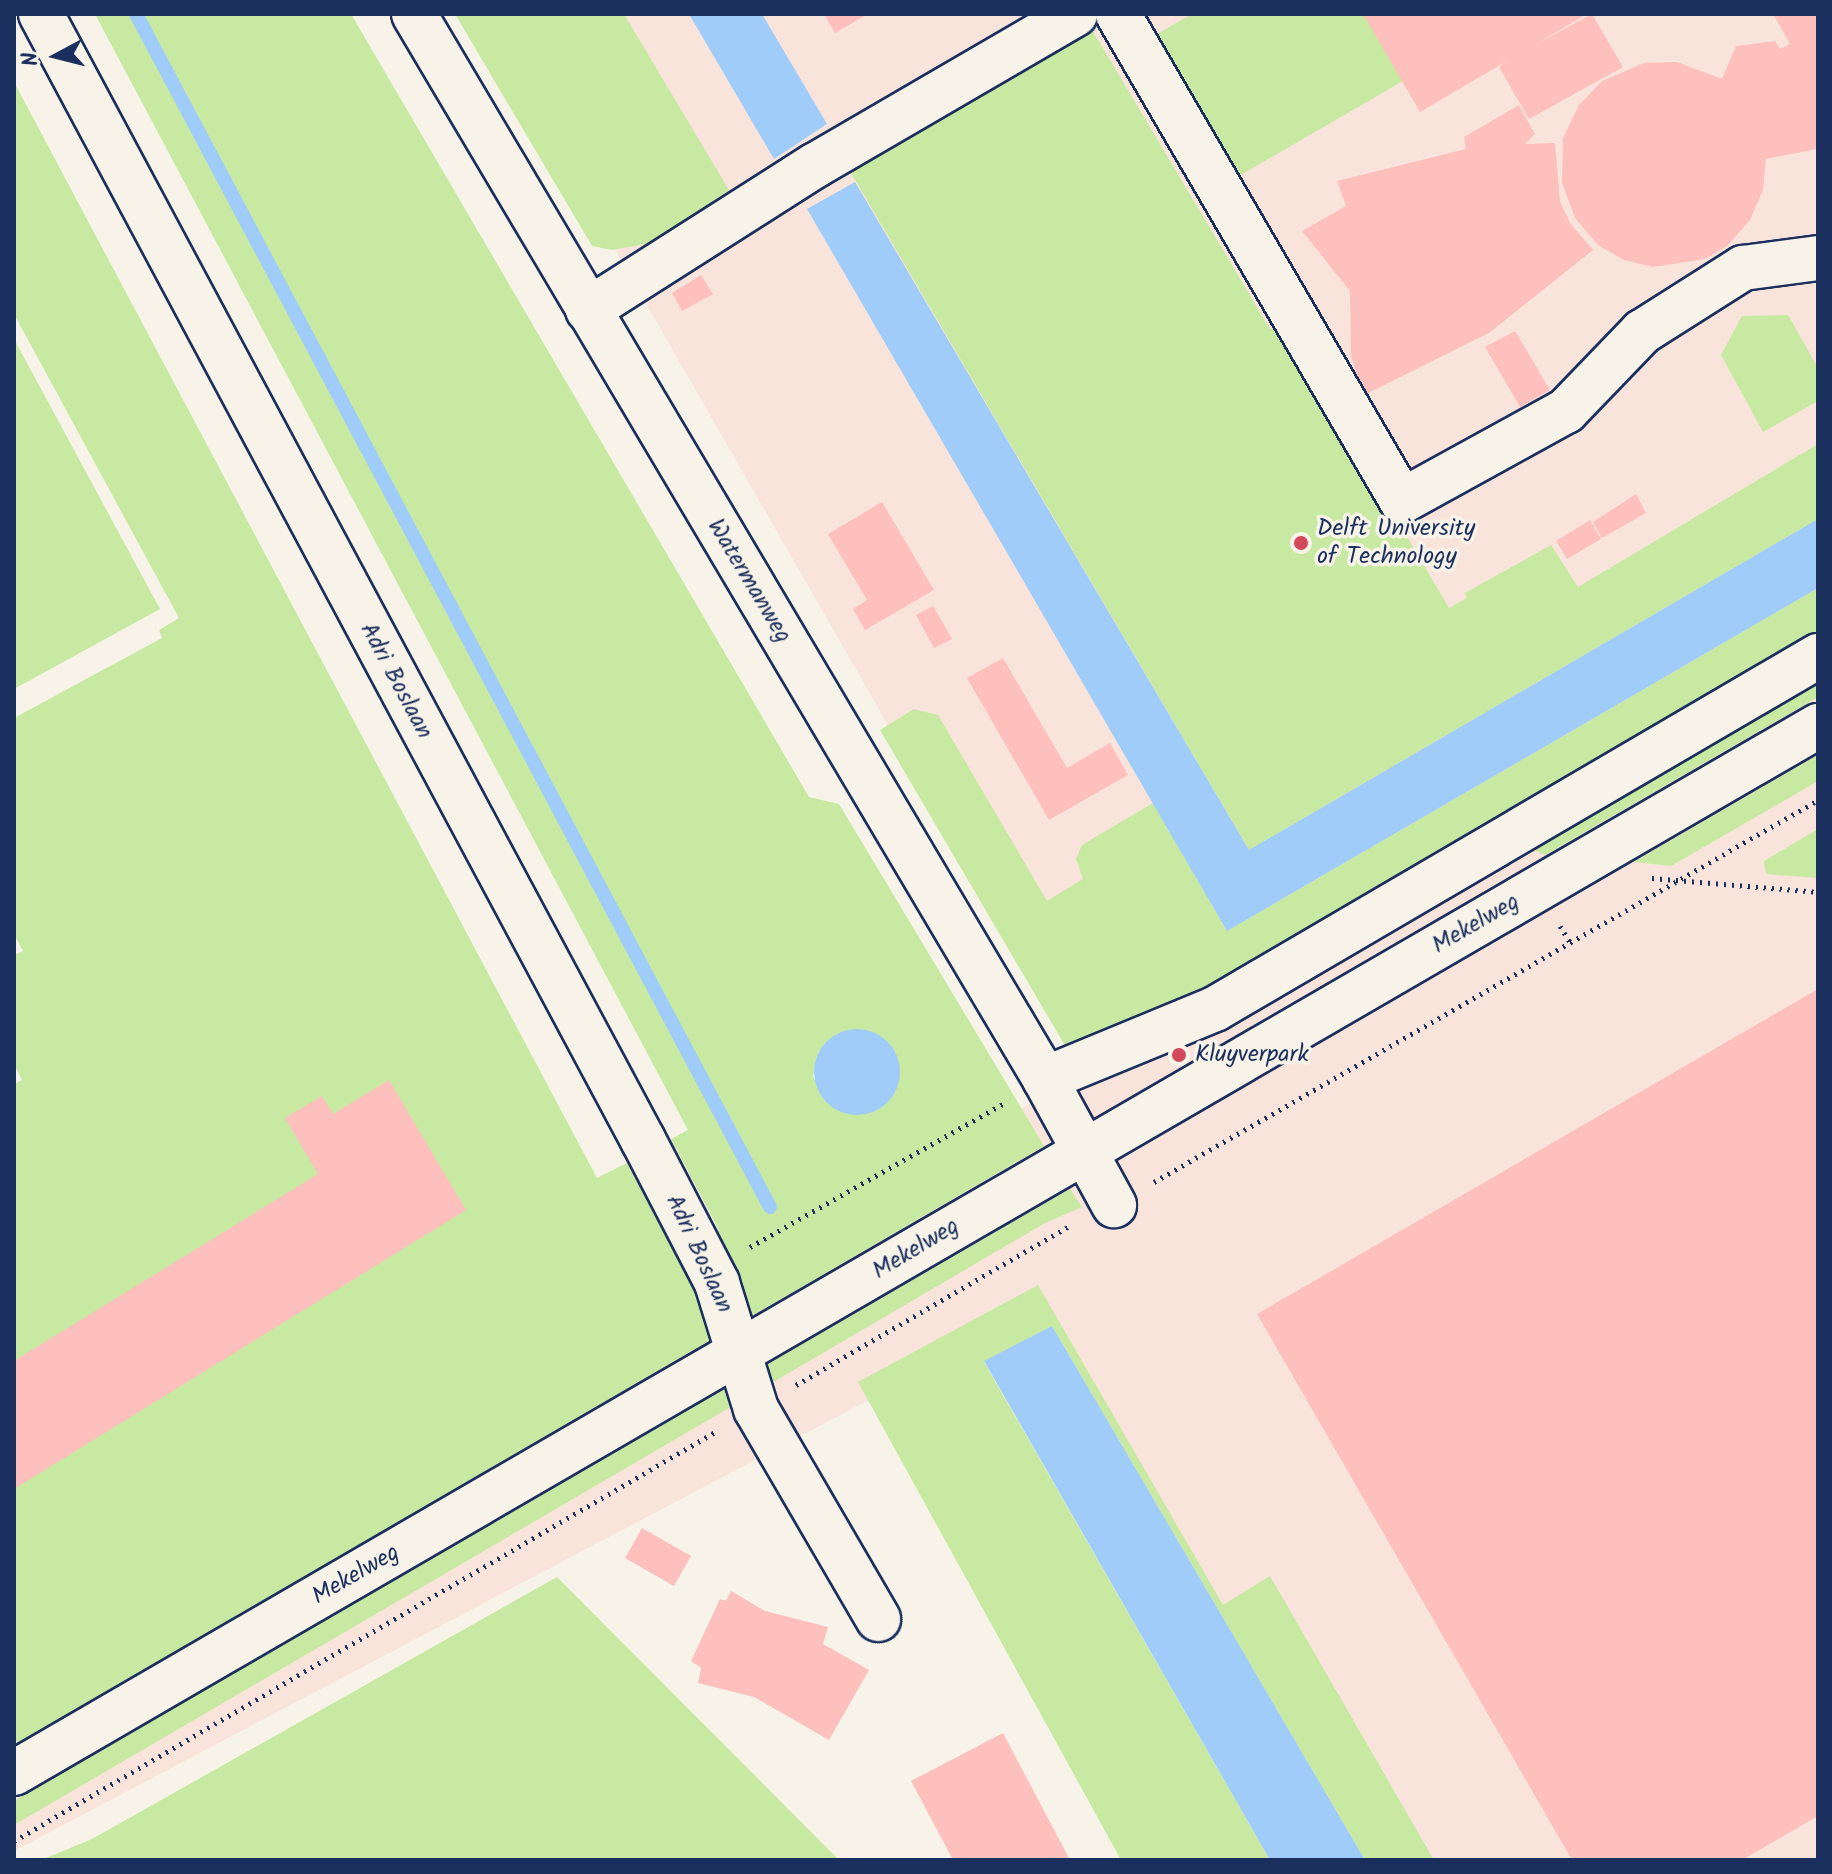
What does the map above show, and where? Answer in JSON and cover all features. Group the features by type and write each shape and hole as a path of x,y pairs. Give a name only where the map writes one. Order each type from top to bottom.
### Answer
{"street":[{"name":"Adri Boslaan","path":"41,14 710,1270 741,1353 756,1409 878,1619"},
{"name":"Watermanweg","path":"414,14 1045,1079 1114,1205"},
{"path":"588,310 816,165 1075,14"},
{"path":"1118,14 1402,501 1566,411 1642,332 1743,268 1818,258"},
{"path":"1045,1079 1215,1009 1818,656"},
{"name":"Mekelweg","path":"14,1773 741,1353 1083,1149 1818,726"}],"path":[{"path":"14,1841 1052,1235 1114,1205 1682,883 1818,800"},
{"path":"1682,883 1818,892"},
{"path":"710,1270 1045,1079"}],"shaded area":[{"name":"Delft University of Technology","path":"480,14 1818,14 1818,1860 1336,1860 1024,1318 14,1851 14,1674 1087,1072"}],"green space":[{"path":"95,14 351,14 809,797 839,804 1044,1146 743,1321 708,1237 719,1230 671,1139 688,1130","holes":["819,1051 878,1110 847,1114 825,1101 813,1076"]},
{"path":"455,14 624,14 729,190 650,243 612,250 592,246"},
{"path":"1192,14 1364,14 1403,81 1232,180 1150,38"},
{"path":"1091,28 1270,329 1282,324 1449,608 1467,598 1465,593 1551,545 1578,587 1818,444 1818,519 1249,850 848,168"},
{"path":"14,82 597,1178 627,1163 701,1303 712,1339 14,1745 14,1084 22,1080 14,1064 14,955 23,951 14,934 14,718 162,638 159,630 179,618 14,314"},
{"path":"1788,315 1818,368 1818,401 1763,432 1721,355 1742,316"},
{"path":"14,339 160,609 14,689"},
{"path":"1818,588 1818,641 1215,992 1067,1049 880,730 914,709 938,715 1047,901 1083,879 1076,859 1082,845 1153,803 1227,931"},
{"path":"1818,672 1818,697 1545,855 1532,849"},
{"path":"1818,755 1818,781 1671,866 1634,862"},
{"path":"1818,829 1818,878 1766,874 1764,861"},
{"path":"1070,1189 1082,1207 1045,1223 770,1384 761,1368"},
{"path":"1038,1285 1223,1605 1270,1576 1434,1860 1365,1860 1052,1326 984,1362 1270,1860 1121,1860 858,1382"},
{"path":"725,1389 734,1405 14,1825 14,1801"},
{"path":"557,1577 839,1860 41,1860 92,1839"}],"water":[{"path":"689,14 762,14 827,124 774,159"},
{"path":"855,182 1249,850 1818,519 1818,588 1227,931 807,209"},
{"path":"857,1029 881,1036 893,1048 900,1072 893,1096 881,1108 857,1115 833,1108 821,1096 814,1072 821,1048 833,1036"},
{"path":"1052,1326 1365,1860 1270,1860 984,1361"}],"building":[{"path":"824,14 868,14 835,33"},
{"path":"1363,14 1587,14 1536,44 1592,14 1623,67 1529,119 1499,67 1507,61 1420,112"},
{"path":"1773,14 1818,14 1817,149 1766,159 1763,190 1750,220 1727,246 1705,259 1653,267 1624,260 1598,245 1575,218 1562,183 1563,138 1579,105 1602,81 1644,63 1677,62 1722,79 1736,46 1775,41 1780,49 1790,44"},
{"path":"1519,105 1535,134 1525,144 1555,143 1560,201 1570,223 1593,250 1489,333 1364,395 1351,356 1350,291 1302,231 1346,206 1337,181 1466,149 1464,137"},
{"path":"701,275 713,294 682,311 672,293"},
{"path":"1515,331 1550,390 1520,407 1485,347"},
{"path":"1636,494 1646,513 1602,538 1593,522"},
{"path":"882,502 934,590 865,630 853,609 867,600 828,534"},
{"path":"1590,520 1601,539 1567,559 1556,541"},
{"path":"933,606 952,639 934,648 916,615"},
{"path":"1003,658 1067,768 1110,743 1128,775 1049,820 967,678"},
{"path":"1818,989 1818,1816 1742,1860 1572,1860 1257,1314"},
{"path":"389,1080 466,1210 14,1489 14,1361 318,1174 285,1118 322,1096 333,1114"},
{"path":"642,1528 691,1556 674,1586 625,1558"},
{"path":"731,1591 765,1611 828,1627 823,1644 869,1670 829,1740 754,1697 698,1683 701,1668 691,1661 720,1599 726,1601"},
{"path":"1003,1733 1070,1860 953,1860 911,1781"}],"waterway":[{"path":"136,14 770,1207"}],"place":[{"name":"Delft University of Technology","path":"1301,543"},
{"name":"Kluyverpark","path":"1179,1055"}]}
